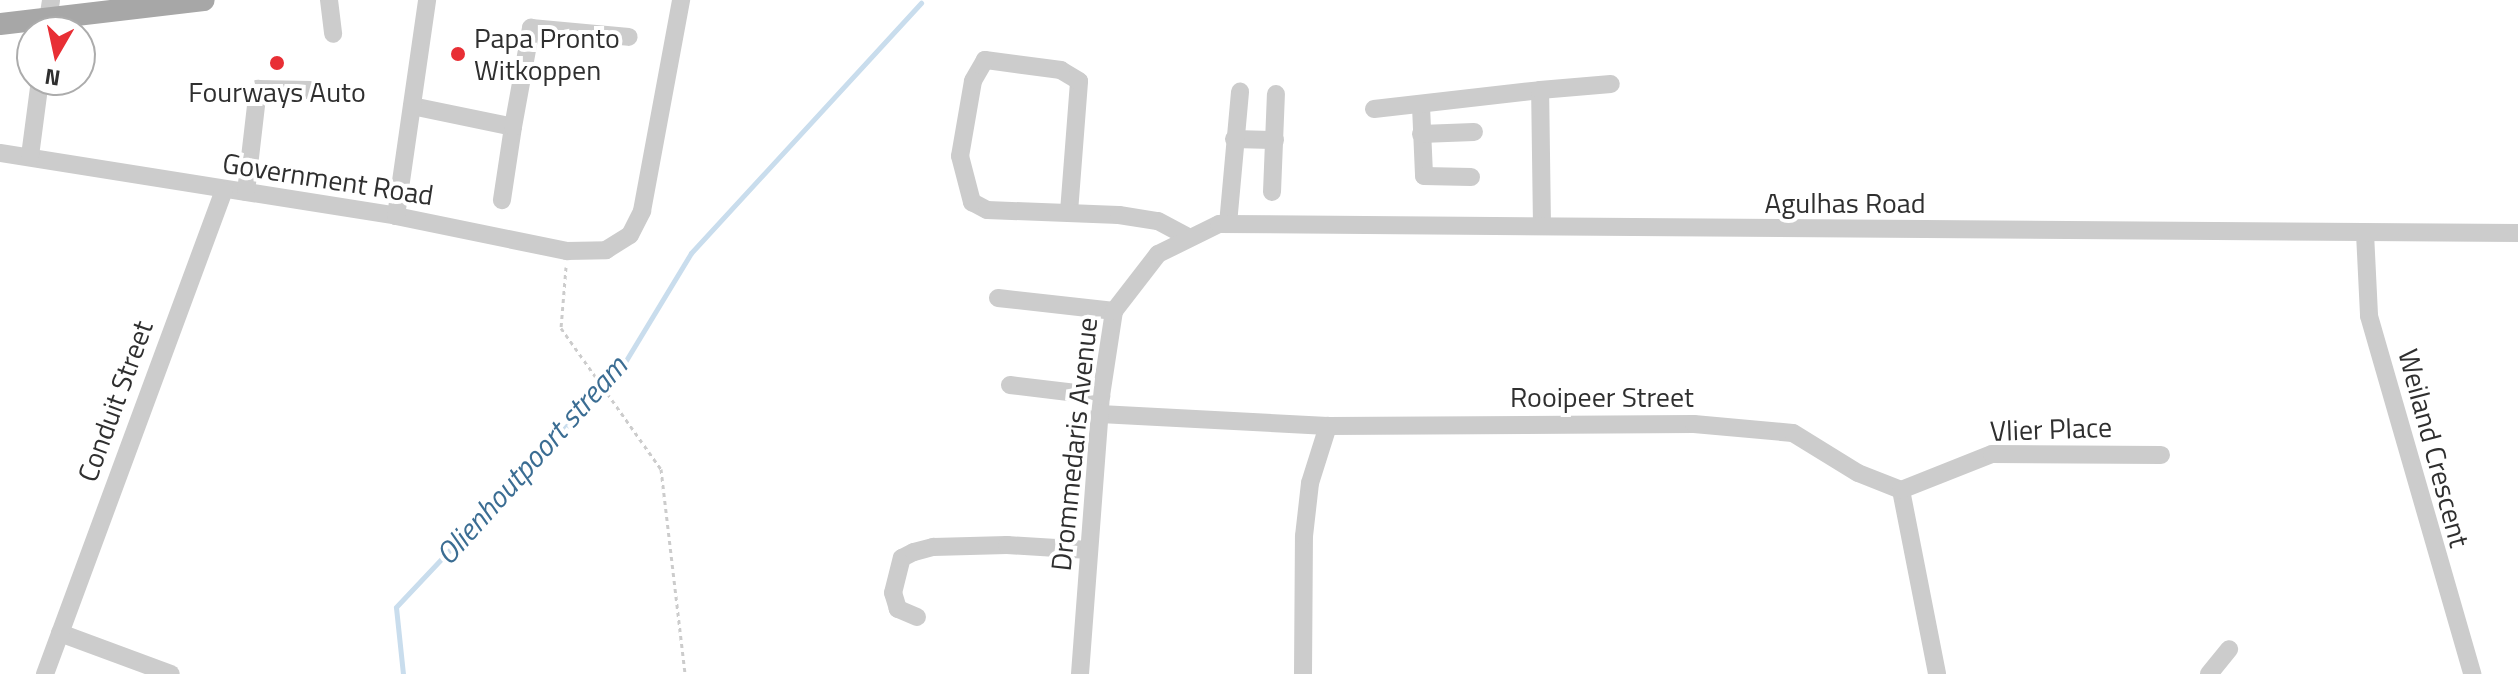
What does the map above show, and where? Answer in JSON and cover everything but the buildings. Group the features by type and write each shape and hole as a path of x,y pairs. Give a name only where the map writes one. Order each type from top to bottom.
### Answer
{"main road":[{"path":"100,0 122,10"},
{"path":"59,16 204,0"}],"street":[{"path":"329,0 333,34"},
{"path":"396,216 427,0"},
{"name":"Government Road","path":"0,153 396,216 589,253 615,247 636,226 681,0"},
{"path":"502,200 531,28 629,37"},
{"path":"1069,212 1079,81 1061,70 985,60 973,81 960,156 972,202 987,210 1069,212 1158,221 1182,240"},
{"path":"1374,109 1611,84"},
{"path":"246,192 258,89 310,90"},
{"path":"1540,90 1541,169 1552,180 1548,227"},
{"path":"1228,224 1240,92"},
{"path":"1272,192 1276,94"},
{"path":"30,156 38,96"},
{"path":"412,106 513,127"},
{"path":"1421,106 1426,179 1471,177"},
{"path":"1421,134 1474,132"},
{"path":"1234,139 1275,140"},
{"name":"Conduit Street","path":"45,674 224,190"},
{"name":"Agulhas Road","path":"1182,240 1228,224 2518,233"},
{"name":"Weiland Crescent","path":"2365,233 2369,316 2472,674"},
{"name":"Drommedaris Avenue","path":"1080,674 1101,405 1114,311 1141,273 1182,240"},
{"path":"998,298 1114,311"},
{"name":"Rooipeer Street","path":"1010,385 1101,405 1328,426 1758,429 1802,437 1858,473 1901,490"},
{"path":"1303,674 1304,536 1310,483 1328,426"},
{"name":"Vlier Place","path":"1901,490 1992,454 2161,455"},
{"path":"1901,490 1936,674"},
{"path":"917,617 898,609 893,593 902,558 914,552 1007,545 1089,550"},
{"path":"60,633 171,674"},
{"path":"2209,674 2229,649"}],"path":[{"path":"567,251 561,328 661,469 685,674"}],"waterway":[{"name":"Olienhoutpoort stream","path":"403,674 396,607 622,367 691,253 921,3"}],"place":[{"name":"Papa Pronto Witkoppen","path":"458,54"},
{"name":"Fourways Auto","path":"277,63"}]}
